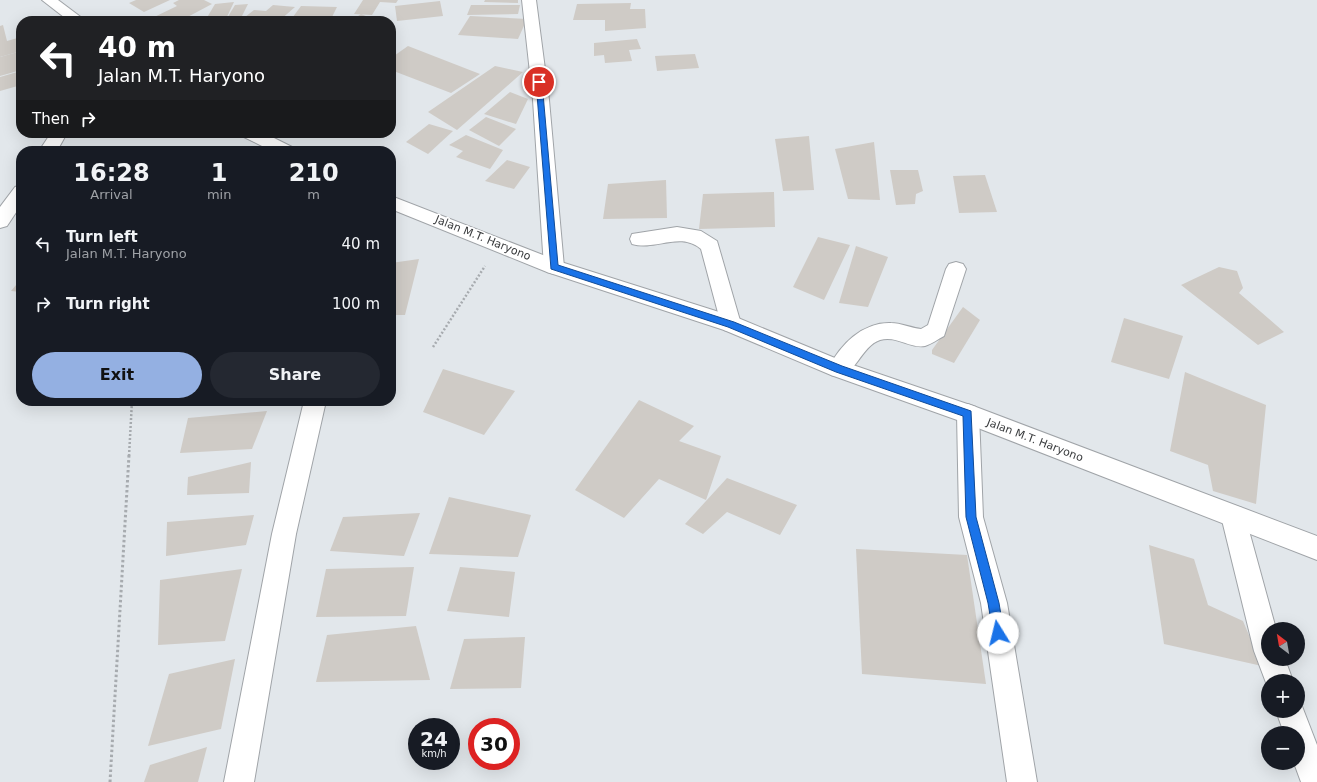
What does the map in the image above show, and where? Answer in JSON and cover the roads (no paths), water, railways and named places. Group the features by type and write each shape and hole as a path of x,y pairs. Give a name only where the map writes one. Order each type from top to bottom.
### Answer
{"main road":[{"path":"49,0 72,16"},
{"path":"529,0 535,36 554,267"},
{"path":"260,138 276,146"},
{"path":"0,221 16,198"},
{"name":"Jalan M.T. Haryono","path":"396,204 500,244 554,267 731,324 839,369 968,414 1317,548"},
{"path":"639,239 683,234 695,235 704,239 710,246 731,324"},
{"path":"839,369 861,340 872,334 888,332 924,338 937,330 956,269"},
{"path":"239,782 283,541 314,406"},
{"path":"968,414 971,517 994,603 1022,782"},
{"path":"1233,516 1254,588 1261,622"},
{"path":"1293,718 1316,782"}]}
